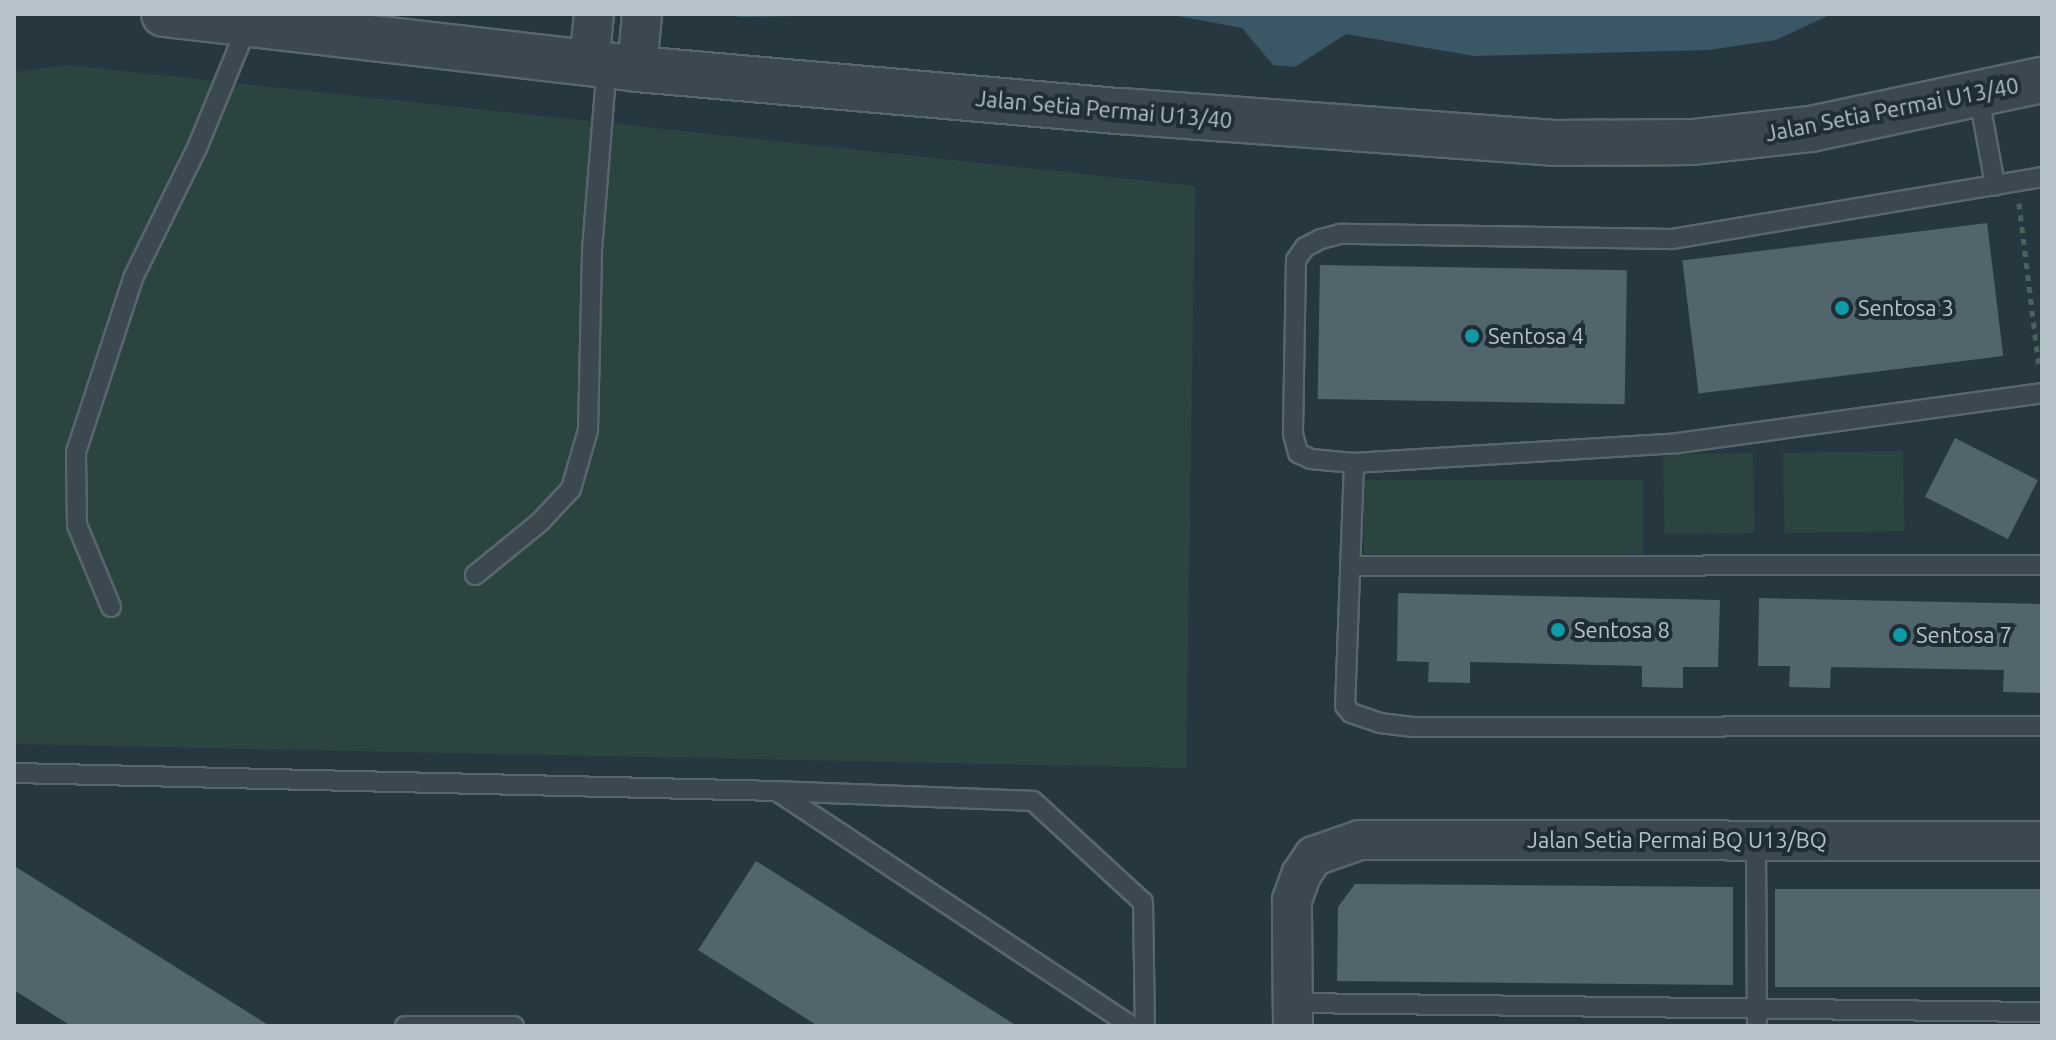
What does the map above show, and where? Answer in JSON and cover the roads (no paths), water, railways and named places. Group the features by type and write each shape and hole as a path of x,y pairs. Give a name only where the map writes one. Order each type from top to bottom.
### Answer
{"street":[{"name":"Jalan Setia Permai U13/40","path":"164,14 611,65 1120,111 1554,143 1693,142 1811,129 2042,80"},
{"path":"594,14 611,65"},
{"path":"611,65 642,14"},
{"name":"Jalan Setia Permai BQ U13/BQ","path":"1293,1015 1292,900 1301,875 1314,856 1360,840 2042,841"}],"lane":[{"path":"111,607 77,525 76,452 134,276 197,148 249,22"},
{"path":"475,575 540,522 571,489 588,430 592,250 611,65"},
{"path":"1978,92 1995,185"},
{"path":"2042,177 1671,239 1340,234 1321,239 1305,247 1296,260 1294,445 1298,453 1311,459 1354,463 1678,443 2042,393"},
{"path":"1354,463 1345,706 1351,713 1380,723 1412,727 2042,726"},
{"path":"1350,566 2042,565"},
{"path":"14,773 776,791 1033,801 1143,902 1145,1026"},
{"path":"776,791 1132,1026"},
{"path":"1756,840 1757,1017"},
{"path":"1293,1015 1757,1017 2042,1012"},
{"path":"405,1026 514,1026"}],"water":[{"path":"707,14 894,14 744,17"},
{"path":"1167,14 1832,14 1776,40 1709,50 1474,56 1346,34 1295,67 1273,65 1242,28"}],"place":[{"name":"Sentosa 3","path":"1842,308"},
{"name":"Sentosa 4","path":"1472,336"},
{"name":"Sentosa 8","path":"1558,630"},
{"name":"Sentosa 7","path":"1900,635"}]}
